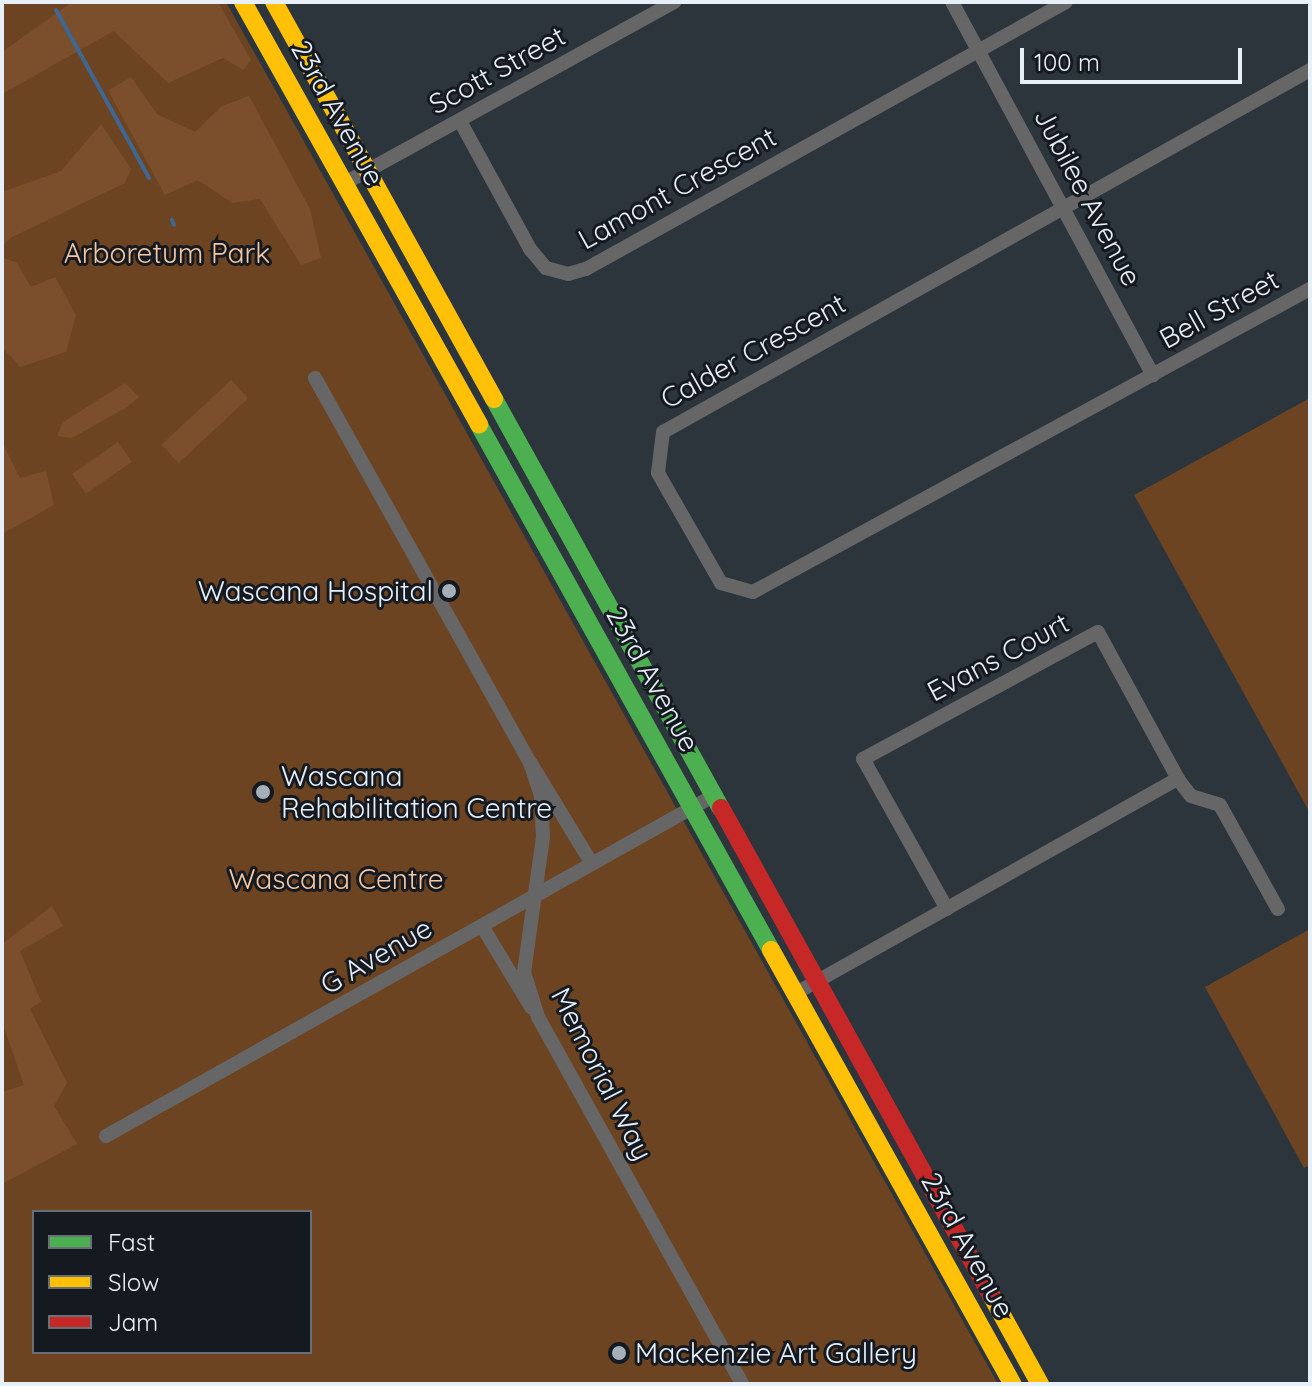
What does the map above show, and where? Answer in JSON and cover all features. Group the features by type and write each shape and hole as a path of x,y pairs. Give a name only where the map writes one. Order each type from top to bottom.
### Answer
{"main road":[{"name":"23rd Avenue","path":"243,2 1013,1384"},
{"name":"23rd Avenue","path":"274,2 1040,1384"}],"street":[{"name":"Scott Street","path":"345,183 674,2"},
{"name":"Jubilee Avenue","path":"952,2 1153,375"},
{"name":"Lamont Crescent","path":"460,121 530,249 546,268 568,274 586,269 1066,2"},
{"path":"1064,206 1310,70"},
{"name":"Calder Crescent","path":"1064,206 663,432 658,473 721,583 753,592 1153,375"},
{"name":"Bell Street","path":"1153,375 1310,289"},
{"name":"Memorial Way","path":"315,378 530,762 592,864"},
{"name":"Evans Court","path":"947,909 863,759 1098,632 1178,779"},
{"name":"Memorial Way","path":"530,762 541,796 543,837 532,897 524,972 538,1017 742,1384"},
{"path":"796,993 1178,779 1191,796 1220,805 1278,909"},
{"name":"G Avenue","path":"106,1136 713,796"},
{"path":"482,926 538,1017"}],"green space":[{"name":"Wascana Centre","path":"2,2 226,2 998,1384 2,1384"},
{"path":"1310,398 1310,813 1134,495"},
{"path":"1310,929 1310,1165 1304,1168 1205,987"}],"shaded area":[{"path":"72,2 218,2 251,60 243,70 223,58 168,83 114,31 2,94 2,52"},
{"path":"131,77 157,114 195,132 222,106 249,96 310,209 321,258 301,265 260,199 232,203 198,180 165,195 109,90"},
{"path":"101,124 131,169 125,183 12,237 2,246 2,192 61,171"},
{"path":"2,257 17,263 31,287 55,277 76,315 66,352 20,367 2,347"},
{"path":"231,380 248,398 179,463 162,445"},
{"path":"125,383 139,397 127,407 72,438 57,436 63,422"},
{"path":"2,442 20,478 46,471 54,505 2,534"},
{"path":"118,442 132,462 86,494 72,474"},
{"path":"52,906 63,926 20,951 41,1001 30,1009 67,1083 54,1106 77,1144 2,1184 2,1092 24,1085 2,1022 2,944"}],"waterway":[{"path":"56,10 149,178"},
{"path":"172,220 174,225"}],"traffic: fast":[{"path":"494,399 721,808"},
{"path":"479,425 771,950"}],"traffic: slow":[{"path":"243,2 479,425"},
{"path":"274,2 494,399"},
{"path":"771,950 1013,1384"},
{"path":"991,1295 1040,1384"}],"traffic: jam":[{"path":"721,808 991,1295"}],"place":[{"name":"Wascana Hospital","path":"449,591"},
{"name":"Wascana Rehabilitation Centre","path":"263,792"},
{"name":"Mackenzie Art Gallery","path":"619,1353"}],"park label":[{"name":"Arboretum Park","path":"167,253"}]}
